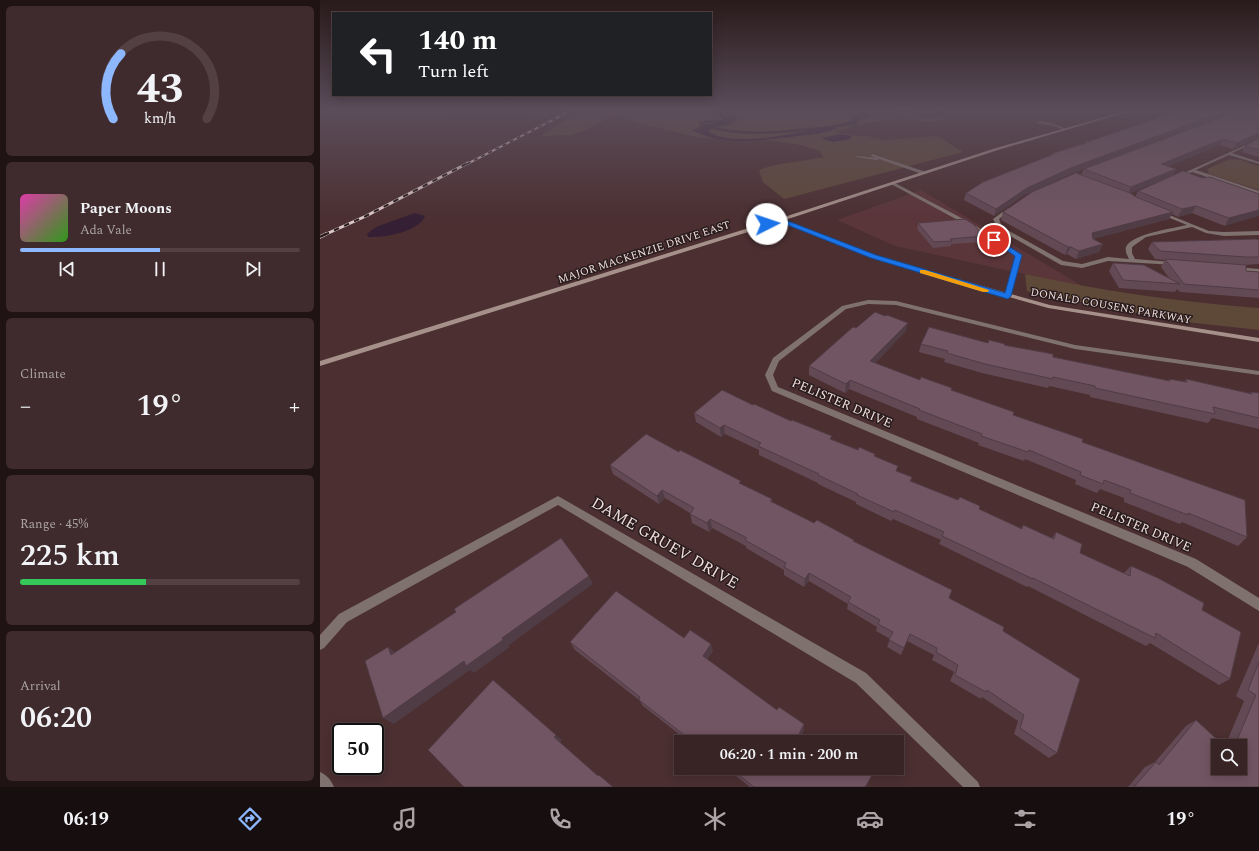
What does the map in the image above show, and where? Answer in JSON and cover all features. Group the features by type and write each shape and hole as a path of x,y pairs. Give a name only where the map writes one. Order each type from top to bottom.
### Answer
{"main road":[{"name":"MAJOR MACKENZIE DRIVE EAST","path":"320,364 780,220 1011,146"},
{"name":"DONALD COUSENS PARKWAY","path":"780,220 874,256 1008,296 1050,306 1259,340"}],"street":[{"path":"1171,179 1247,146"},
{"path":"1230,154 1259,163"},
{"path":"872,155 924,173"},
{"path":"857,157 884,159"},
{"path":"1192,170 1259,193"},
{"path":"893,183 969,224 1018,255 1008,296"},
{"path":"1018,203 996,219 1000,228 1060,263 1082,266 1108,259 1182,265"},
{"path":"1157,211 1208,232 1224,234 1259,233"},
{"path":"1133,261 1129,252 1129,247 1142,238 1192,226"},
{"path":"1228,268 1259,271"},
{"name":"PELISTER DRIVE","path":"1259,373 1075,347 896,303 868,302 844,307 776,360 769,375 775,389 1192,563 1259,606"},
{"name":"DAME GRUEV DRIVE","path":"320,644 343,618 558,500 861,678 973,787"},
{"path":"320,779 327,787"}],"shaded area":[{"path":"803,146 953,146 963,152 784,199 763,182 759,170 775,165 823,157 820,151"},
{"path":"1230,159 1241,160 1259,166 1259,190 1209,174 1207,169"},
{"path":"921,190 1084,287 895,246 837,220"},
{"path":"415,213 425,216 416,226 400,233 368,237 367,234 376,227"},
{"path":"1025,274 1083,286 1141,295 1200,303 1259,308 1259,330 1168,320 1027,291"}],"building":[{"path":"1077,146 1131,146 1073,167 1027,188 996,209 966,193 983,182 1054,154 1051,154"},
{"path":"1146,146 1206,146 1161,164 1176,169 1131,187 1084,169"},
{"path":"1245,146 1259,146 1259,150"},
{"path":"1183,171 1202,178 1210,177 1259,194 1259,210 1229,218 1196,206 1182,209 1138,191"},
{"path":"1076,173 1130,193 1136,197 1173,212 1092,233 1093,239 1103,244 1079,251 1068,247 1003,212 1032,192"},
{"path":"965,219 973,224 984,236 934,242 918,223"},
{"path":"1259,240 1259,257 1160,251 1152,242"},
{"path":"1165,259 1246,265 1246,271 1259,272 1259,290 1184,284"},
{"path":"1113,263 1144,265 1180,284 1123,280"},
{"path":"875,312 908,323 870,361 920,380 921,377 952,388 951,390 1014,412 1013,415 1083,439 1082,442 1245,500 1247,537 1188,513 1188,515 1130,493 1131,490 1104,480 1103,484 1080,475 1081,472 1029,450 1028,452 981,436 982,434 919,410 920,409 850,380 846,384 809,366 853,327 856,328"},
{"path":"929,327 988,343 989,340 1005,344 1004,345 1053,354 1053,357 1170,381 1169,379 1187,382 1186,379 1252,394 1251,392 1259,393 1259,418 1213,407 1215,414 1095,388 1095,386 1053,377 1053,379 985,364 947,353 948,351 921,344"},
{"path":"722,390 791,421 792,420 832,436 830,439 858,450 859,447 875,454 874,456 898,466 896,471 912,477 910,481 958,500 960,497 980,506 979,509 1022,529 1023,525 1054,539 1056,532 1082,544 1080,553 1130,576 1131,566 1158,578 1204,603 1202,610 1241,632 1230,679 1156,633 1155,638 1033,578 942,536 944,532 857,495 858,494 818,475 819,474 758,446 761,443 724,425 720,428 694,413"},
{"path":"646,434 679,452 680,450 741,481 739,483 772,499 770,501 814,523 817,520 854,540 853,541 952,590 949,598 1004,627 1003,631 1080,679 1057,753 1020,728 1024,715 987,690 986,692 955,675 958,665 936,652 937,648 910,634 904,648 889,640 893,632 878,624 880,620 848,602 851,597 809,573 805,579 784,567 786,563 745,540 747,538 710,519 707,523 690,514 694,508 662,490 657,496 610,465"},
{"path":"561,538 589,576 502,638 503,640 466,666 464,661 383,718 365,661 388,647 391,655 456,612 454,609"},
{"path":"616,591 684,638 690,630 711,644 703,656 777,710 779,707 804,724 799,734 800,735 682,735 683,734 639,700 640,697 570,642"},
{"path":"1259,662 1259,787 1134,787 1156,762 1159,765 1196,720 1217,739 1211,739 1211,775 1247,775 1247,739 1238,739 1256,695 1248,690"},
{"path":"493,680 556,735 554,737 598,776 599,775 613,787 464,787 428,750"},
{"path":"739,775 872,775 865,787 754,787"}],"railway":[{"path":"467,164 503,146"},
{"path":"324,235 366,216 468,163"},
{"path":"320,237 324,235"}],"slow traffic":[{"path":"923,272 985,290"}],"route":[{"path":"767,224 780,220 874,256 969,286 1008,296 1018,255 994,240"}]}
